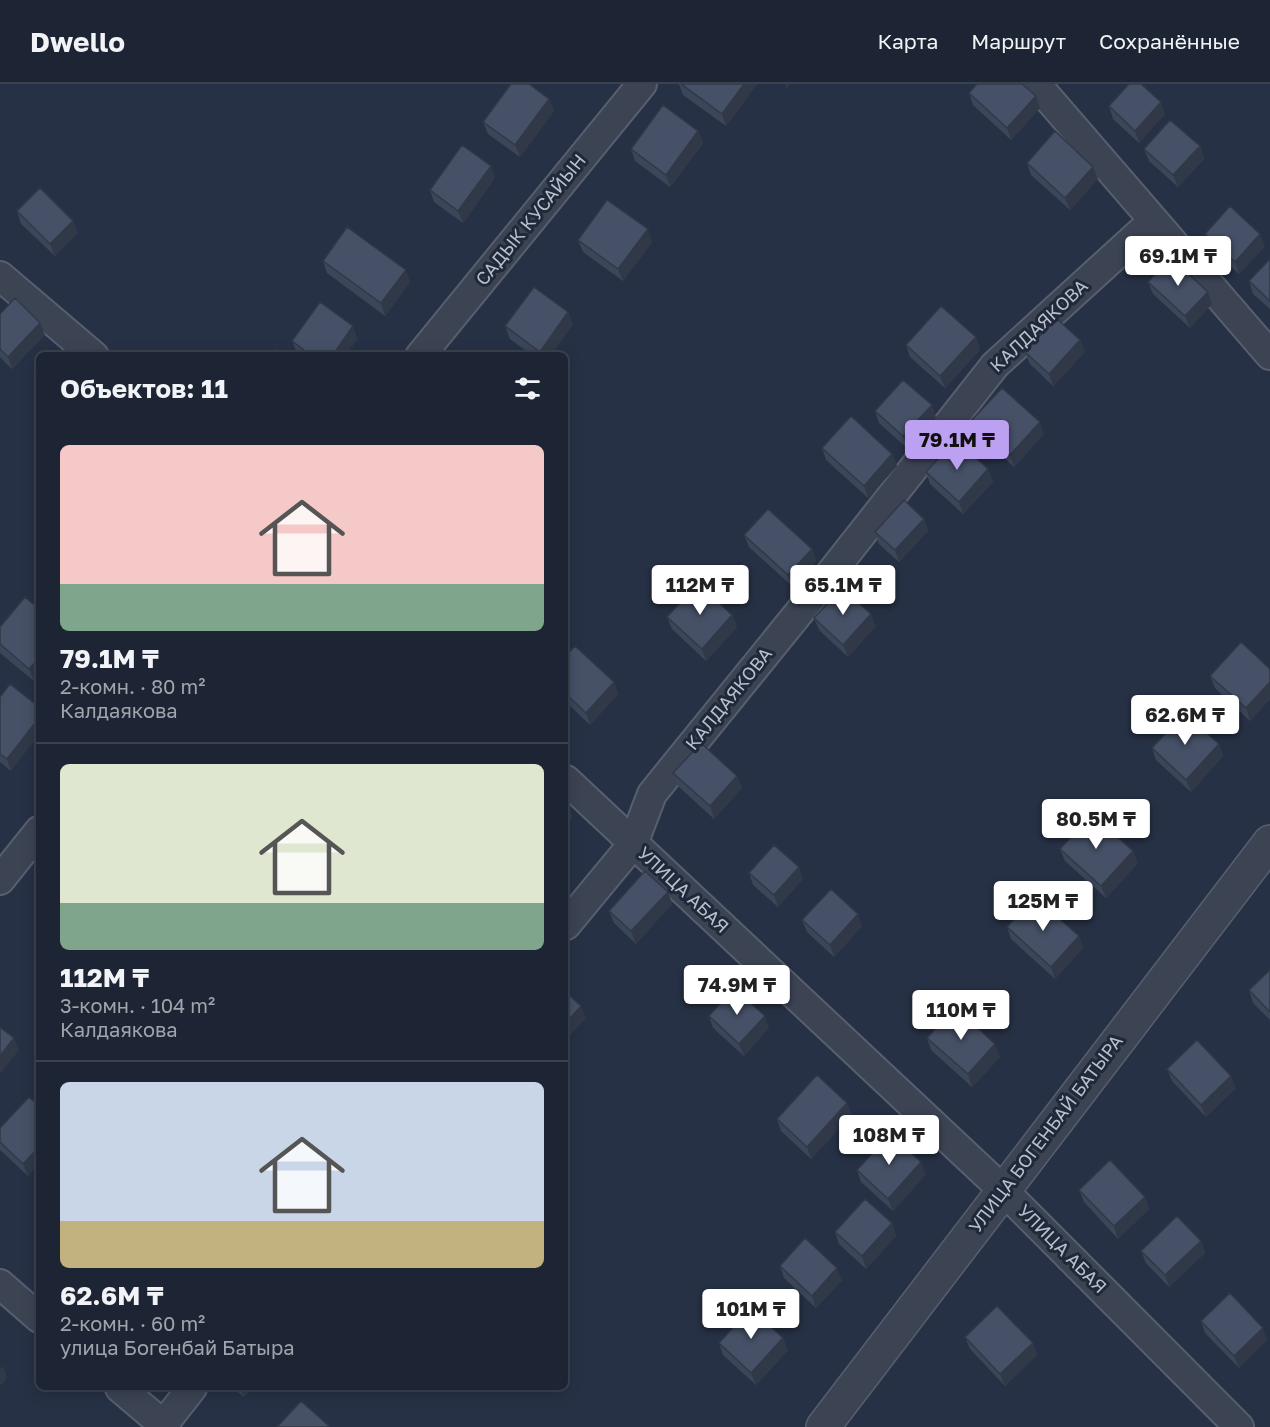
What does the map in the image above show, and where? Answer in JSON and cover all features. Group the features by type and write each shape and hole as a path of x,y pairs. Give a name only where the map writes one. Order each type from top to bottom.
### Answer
{"street":[{"name":"САДЫК КУСАЙЫН","path":"423,352 642,84"},
{"path":"1036,84 1270,355"},
{"name":"КАЛДАЯКОВА","path":"568,923 633,843 652,794 995,365 1153,220"},
{"path":"0,276 89,352"},
{"name":"УЛИЦА АБАЯ","path":"568,782 1003,1190 1239,1427"},
{"path":"0,880 36,835"},
{"name":"УЛИЦА БОГЕНБАЙ БАТЫРА","path":"823,1427 1270,842"},
{"path":"0,1284 36,1315"},
{"path":"122,1390 164,1426 191,1390"}],"building":[{"path":"511,84 529,84 549,99 515,145 483,122"},
{"path":"681,84 744,84 722,114"},
{"path":"977,84 1022,84 1036,96 1007,128 969,93"},
{"path":"1129,84 1141,84 1161,102 1135,131 1109,106"},
{"path":"663,105 698,131 666,175 631,149"},
{"path":"1170,120 1200,146 1173,175 1144,149"},
{"path":"1055,131 1093,167 1065,198 1027,163"},
{"path":"462,145 491,166 458,211 430,190"},
{"path":"40,188 73,221 50,244 17,211"},
{"path":"607,200 648,229 618,269 578,240"},
{"path":"1230,206 1260,234 1235,262 1205,234"},
{"path":"347,227 406,270 381,303 323,261"},
{"path":"1170,257 1208,292 1185,316 1148,282"},
{"path":"1270,259 1270,301 1249,281"},
{"path":"534,287 568,312 540,352 505,326"},
{"path":"15,298 40,323 8,357 0,349 0,314"},
{"path":"320,302 353,326 335,352 307,352 292,341"},
{"path":"941,306 976,337 940,376 906,345"},
{"path":"1056,318 1080,340 1049,374 1025,352"},
{"path":"903,380 932,405 903,436 875,411"},
{"path":"1002,388 1040,422 1010,455 972,420"},
{"path":"851,416 892,454 864,486 822,448"},
{"path":"956,439 988,469 959,502 926,472"},
{"path":"904,500 924,519 895,550 875,532"},
{"path":"768,509 812,549 788,575 744,535"},
{"path":"698,583 732,615 702,649 667,617"},
{"path":"842,588 871,614 843,645 814,618"},
{"path":"25,597 36,606 36,661 29,669 0,644 0,627"},
{"path":"1241,642 1270,669 1270,682 1246,708 1210,676"},
{"path":"575,646 614,682 586,713 568,696 568,654"},
{"path":"10,684 36,705 36,722 7,759 0,754 0,697"},
{"path":"1184,713 1219,744 1186,780 1152,748"},
{"path":"701,743 737,776 710,806 673,773"},
{"path":"1092,814 1133,851 1101,886 1060,849"},
{"path":"774,845 799,867 774,895 749,873"},
{"path":"645,871 668,892 631,931 609,911"},
{"path":"831,889 858,914 830,945 802,920"},
{"path":"1034,896 1079,936 1051,967 1007,927"},
{"path":"1270,970 1270,1012 1249,990"},
{"path":"734,988 765,1016 739,1044 709,1016"},
{"path":"568,994 581,1006 568,1021"},
{"path":"955,1007 995,1044 968,1074 927,1038"},
{"path":"0,1027 14,1038 0,1056"},
{"path":"1197,1040 1231,1076 1201,1105 1167,1069"},
{"path":"817,1075 847,1103 807,1147 777,1119"},
{"path":"29,1097 36,1103 36,1150 23,1164 0,1142 0,1128"},
{"path":"890,1134 921,1162 888,1199 857,1170"},
{"path":"1110,1160 1145,1197 1114,1226 1079,1190"},
{"path":"865,1199 892,1223 862,1256 835,1232"},
{"path":"1177,1216 1201,1241 1165,1275 1141,1251"},
{"path":"805,1238 837,1268 812,1296 780,1266"},
{"path":"1230,1293 1263,1328 1234,1356 1201,1321"},
{"path":"997,1306 1033,1343 1000,1374 965,1337"},
{"path":"751,1308 783,1338 751,1373 719,1343"},
{"path":"301,1401 329,1426 277,1427"}]}
